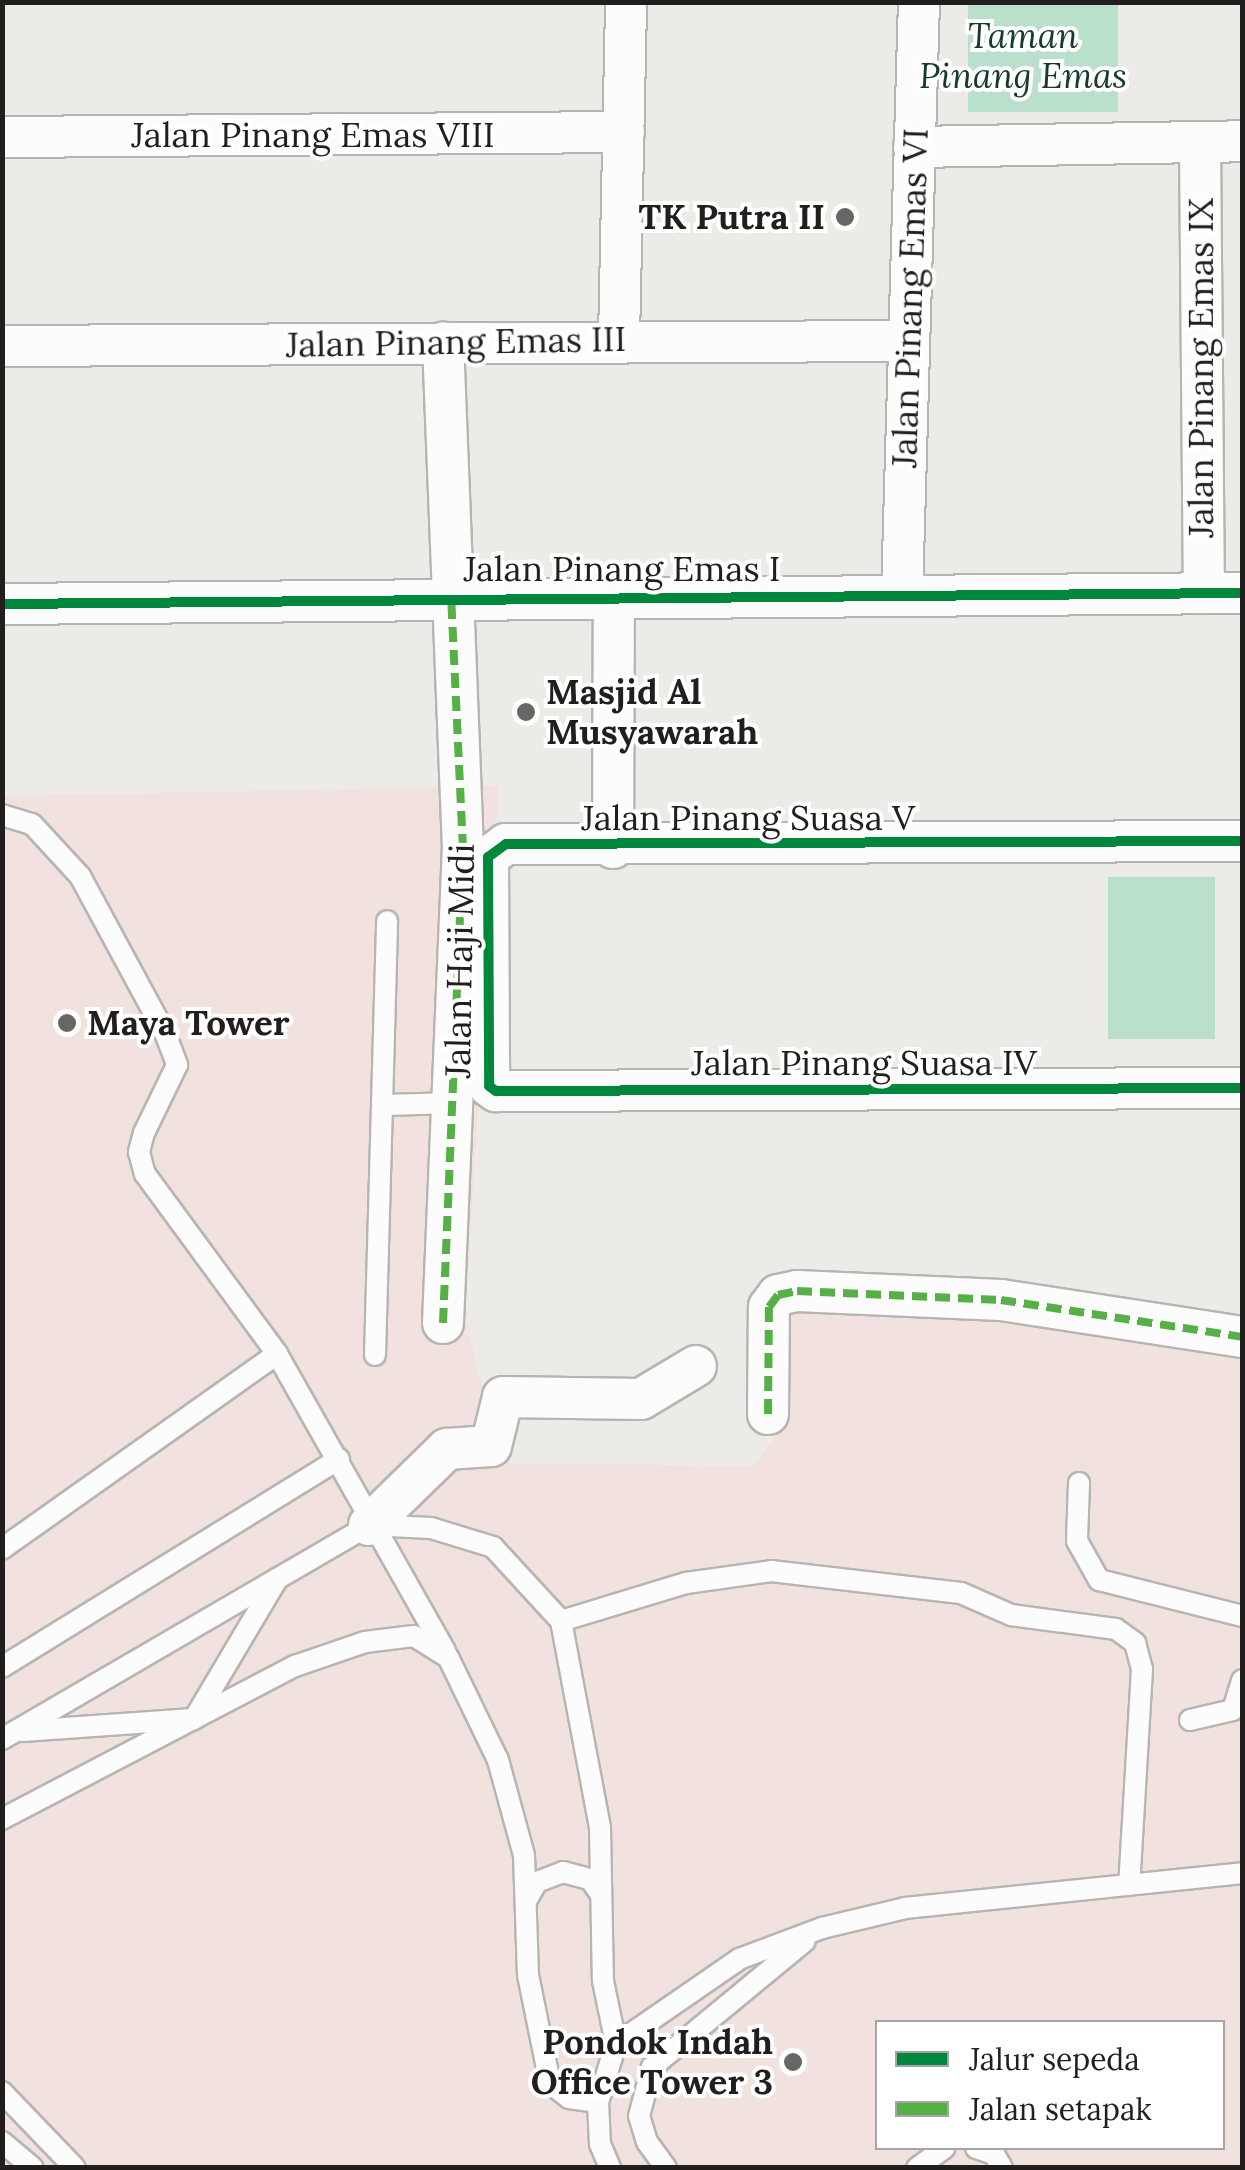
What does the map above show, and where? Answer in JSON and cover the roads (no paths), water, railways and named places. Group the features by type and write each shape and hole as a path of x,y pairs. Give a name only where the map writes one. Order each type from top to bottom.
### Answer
{"street":[{"path":"619,340 626,2"},
{"name":"Jalan Pinang Emas VI","path":"902,594 919,2"},
{"name":"Jalan Pinang Emas VIII","path":"2,137 624,132"},
{"path":"914,147 1242,141"},
{"name":"Jalan Pinang Emas IX","path":"1200,143 1223,593"},
{"name":"Jalan Pinang Emas III","path":"2,346 910,341"},
{"name":"Jalan Haji Midi","path":"443,342 473,1094 443,1323"},
{"name":"Jalan Pinang Emas I","path":"2,604 1223,593"},
{"path":"613,848 614,597"},
{"name":"Jalan Pinang Suasa V","path":"473,1094 488,856 506,844 613,848 1242,841"},
{"name":"Jalan Pinang Suasa IV","path":"473,1094 1242,1088"},
{"path":"768,1414 768,1307 778,1295 797,1291 1001,1300 1242,1337"},
{"path":"369,1525 447,1449 491,1446 503,1396 641,1399 696,1366"}],"lane":[{"path":"2,816 32,824 80,876 166,1034 177,1064 144,1134 139,1152 145,1174 277,1354 339,1458 369,1525 448,1657 498,1760 524,1854 528,1975 550,2083 568,2098 598,2102"},
{"path":"375,1355 387,921"},
{"path":"383,1105 473,1094"},
{"path":"2,1549 277,1354"},
{"path":"2,1667 339,1458"},
{"path":"1079,1484 1077,1541 1099,1580 1242,1616"},
{"path":"9,1735 369,1525 430,1528 492,1547 561,1622 600,1828 602,1981 616,2044 598,2102 600,2144 610,2168"},
{"path":"561,1622 686,1583 771,1571 961,1593 1011,1615 1116,1629 1135,1642 1142,1670 1130,1885"},
{"path":"194,1719 278,1577"},
{"path":"2,1819 295,1666 365,1642 414,1636 448,1657"},
{"path":"1190,1720 1233,1710 1242,1680"},
{"path":"9,1735 194,1719"},
{"path":"526,1902 537,1882 563,1872 590,1879 601,1895"},
{"path":"616,2044 739,1959 822,1928 905,1908 1242,1873"},
{"path":"666,2168 646,2142 639,2116 652,2067 822,1928"},
{"path":"2,2092 75,2168"},
{"path":"2,2142 33,2168"},
{"path":"917,2168 942,2150"},
{"path":"976,2168 991,2156"}],"place":[{"name":"TK Putra II","path":"845,217"},
{"name":"Masjid Al Musyawarah","path":"526,712"},
{"name":"Maya Tower","path":"67,1023"},
{"name":"Pondok Indah Office Tower 3","path":"793,2062"}],"park label":[{"name":"Taman Pinang Emas","path":"1023,56"}]}
